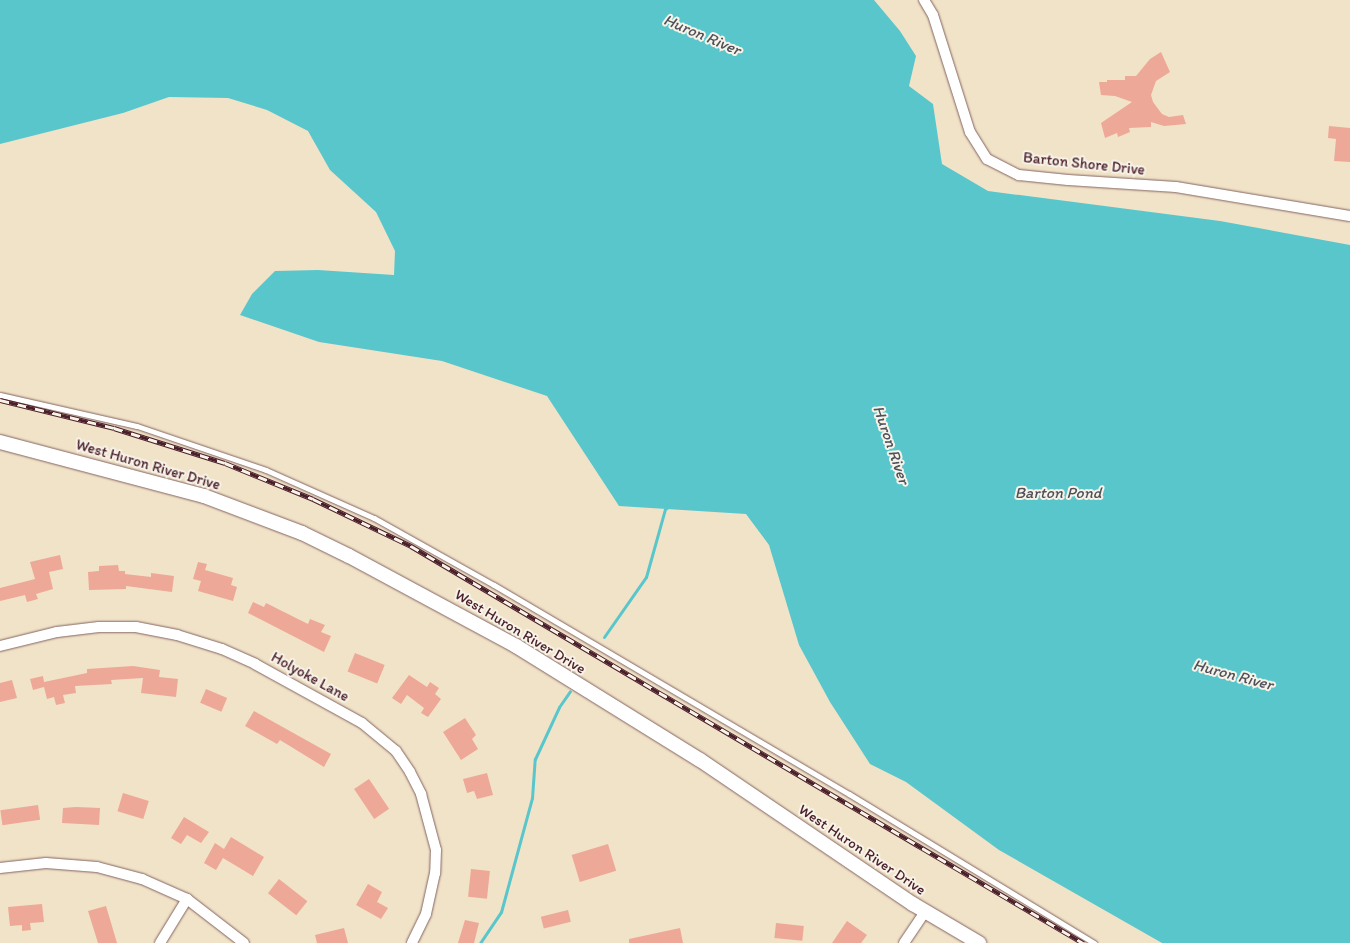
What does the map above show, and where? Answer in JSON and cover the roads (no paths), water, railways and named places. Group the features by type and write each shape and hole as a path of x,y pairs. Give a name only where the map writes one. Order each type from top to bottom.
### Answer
{"street":[{"name":"Barton Shore Drive","path":"924,0 933,16 970,132 987,159 1019,175 1176,187 1350,216"},
{"name":"West Huron River Drive","path":"0,442 204,496 302,533 349,556 516,646 700,760 925,912 979,943"},
{"name":"Holyoke Lane","path":"0,646 57,632 99,627 136,628 177,635 222,649 255,664 362,723 396,751 410,772 421,794 436,850 435,873 426,914 412,943"},
{"path":"0,868 46,863 97,868 142,879 187,899 244,943"},
{"path":"160,943 187,899"},
{"path":"904,943 925,912"}],"lane":[{"path":"0,395 137,426 266,470 374,518 494,585 833,784 1094,943"}],"water":[{"name":"Barton Pond","path":"0,0 874,0 900,31 916,56 909,86 933,104 942,164 988,191 1220,221 1350,245 1350,943 1162,943 999,850 906,782 870,764 830,702 799,645 769,545 746,514 619,506 547,396 442,361 319,342 240,315 252,294 275,271 318,270 394,275 395,251 376,212 330,170 308,131 267,110 228,98 169,97 123,113 0,144"}],"waterway":[{"path":"604,637 646,577 665,509 668,507"},
{"path":"480,943 501,912 532,798 535,759 559,707 570,691"}],"railway":[{"path":"0,400 114,428 225,463 313,499 411,546 1083,943"}],"water label":[{"name":"Huron River","path":"702,35"},
{"name":"Huron River","path":"891,445"},
{"name":"Huron River","path":"1233,675"}]}
